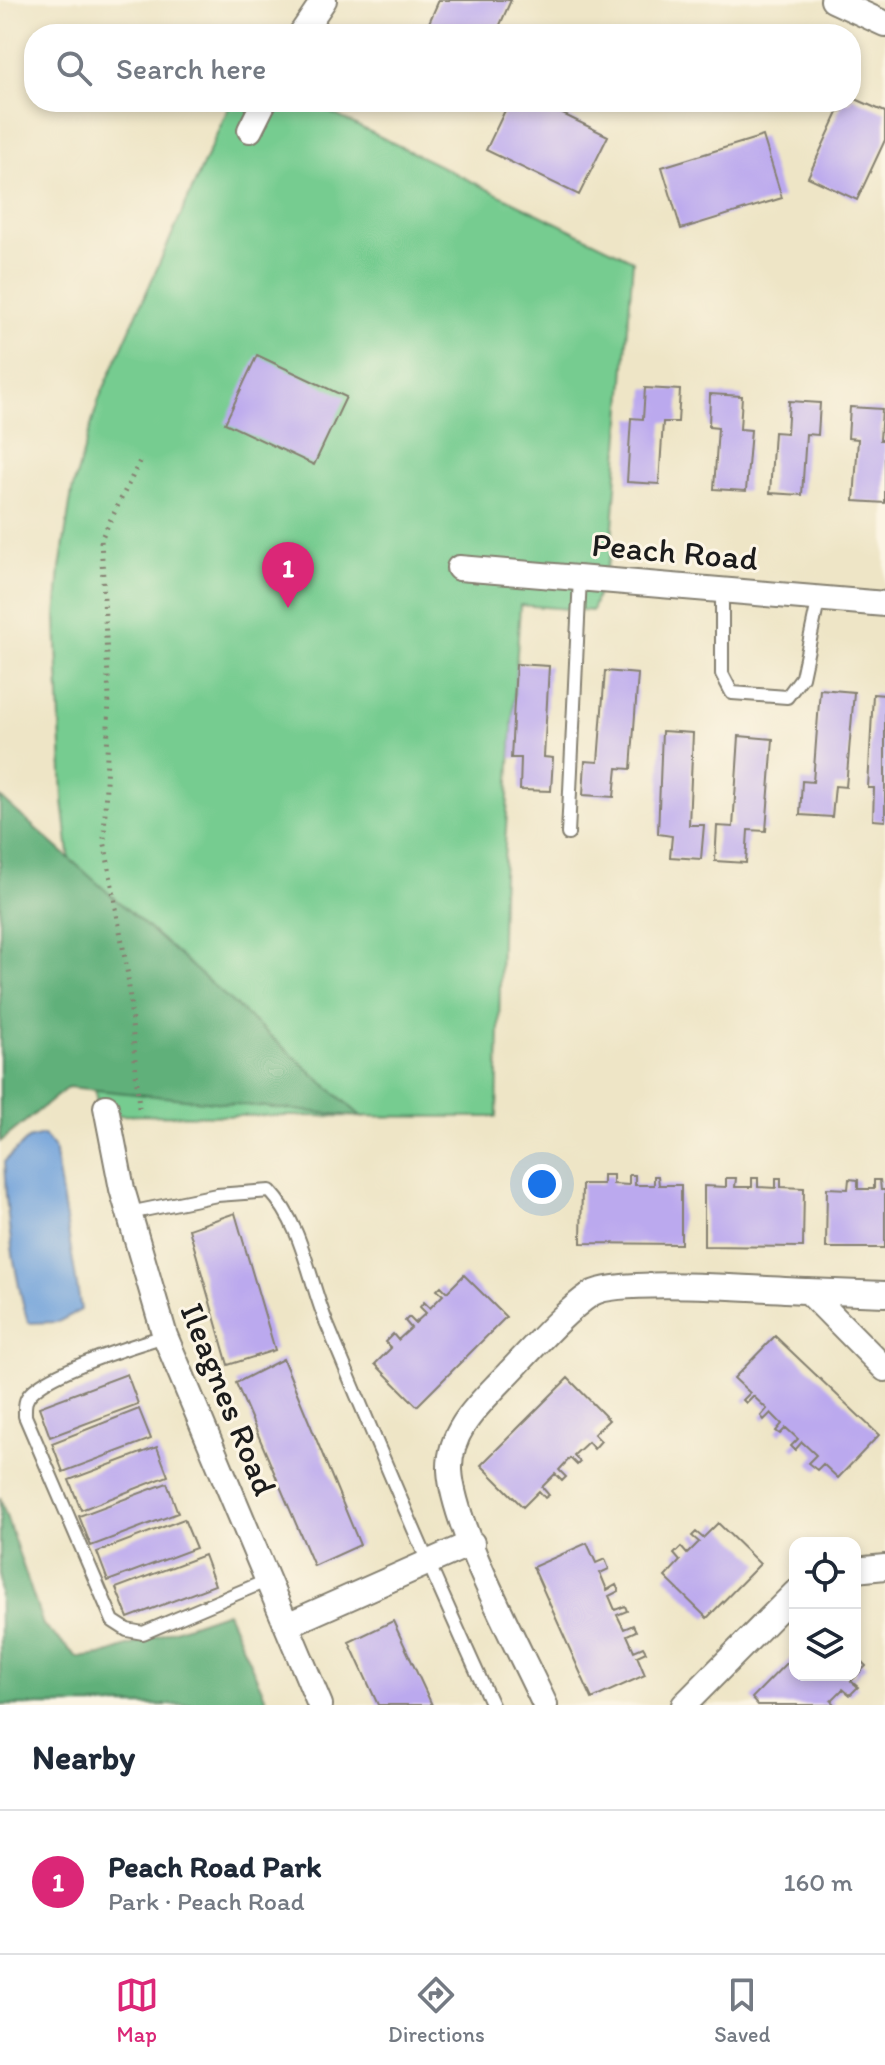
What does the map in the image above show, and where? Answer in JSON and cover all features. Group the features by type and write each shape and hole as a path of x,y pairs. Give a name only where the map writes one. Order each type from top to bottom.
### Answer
{"street":[{"path":"308,24 324,0"},
{"path":"833,0 885,24"},
{"path":"250,130 259,112"},
{"name":"Peach Road","path":"459,568 885,604"},
{"name":"Ileagnes Road","path":"106,1107 129,1213 165,1336 320,1705"},
{"path":"545,1705 472,1543 450,1469 457,1435 471,1411 592,1293 665,1287 885,1294"},
{"path":"808,1291 885,1369"},
{"path":"287,1625 472,1543"},
{"path":"861,1569 885,1567"},
{"path":"684,1705 789,1599"}],"lane":[{"path":"568,834 580,577"},
{"path":"722,589 722,674 732,693 787,697 802,677 819,597"},
{"path":"129,1213 217,1195 270,1191 287,1209 324,1318 492,1705"},
{"path":"165,1336 53,1378 31,1392 25,1404 25,1416 113,1621 127,1630 143,1633 266,1581"}],"path":[{"path":"139,1108 128,976 104,840 109,697 101,539 141,459"}],"green space":[{"path":"227,112 330,112 633,260 611,553 592,611 520,605 502,892 497,1117 98,1115 63,800 56,617 72,491 99,399"},
{"path":"0,797 362,1117 68,1087 0,1142"},
{"path":"0,1498 43,1625 78,1658 101,1655 227,1612 269,1705 0,1705"}],"water":[{"path":"43,1135 54,1147 81,1310 58,1322 28,1323 11,1243 4,1162 28,1139"}],"building":[{"path":"439,0 511,0 500,24 428,24"},
{"path":"861,101 885,112 885,140 857,200 808,177 838,112 861,112"},
{"path":"504,112 559,112 608,136 579,195 486,150"},
{"path":"763,136 782,198 681,229 662,167"},
{"path":"257,355 346,397 314,465 225,423"},
{"path":"645,388 680,390 678,422 663,422 659,484 627,482 631,418 643,419"},
{"path":"710,394 742,396 740,429 751,430 746,491 714,489 718,428 709,427"},
{"path":"789,401 820,403 818,435 806,434 802,495 770,493 774,432 787,433"},
{"path":"850,407 882,409 880,440 885,440 885,503 854,501 858,439 848,438"},
{"path":"516,664 549,666 544,757 553,758 551,791 520,790 521,758 511,758"},
{"path":"605,671 638,674 631,769 617,768 614,797 583,795 585,761 598,762"},
{"path":"820,689 854,692 846,787 835,786 832,817 800,815 802,781 813,782"},
{"path":"873,694 885,695 885,821 873,820 874,788 868,788"},
{"path":"662,731 693,733 689,825 704,825 701,859 670,857 672,836 658,834"},
{"path":"739,736 773,739 766,831 748,830 746,863 715,861 717,826 733,827"},
{"path":"603,1175 613,1175 613,1184 629,1185 629,1175 635,1175 635,1185 654,1185 654,1176 658,1176 659,1185 681,1185 681,1244 581,1243 582,1184 603,1184"},
{"path":"726,1178 736,1178 735,1187 752,1187 752,1178 758,1178 758,1187 776,1188 776,1178 781,1178 781,1187 804,1188 803,1247 704,1246 704,1186 726,1187"},
{"path":"849,1179 858,1180 858,1189 874,1189 874,1180 880,1180 881,1190 885,1190 885,1248 826,1248 827,1188 848,1189"},
{"path":"235,1213 275,1350 228,1365 189,1229"},
{"path":"464,1275 506,1317 417,1406 375,1364 391,1348 385,1342 393,1334 398,1340 411,1328 405,1321 409,1317 415,1323 426,1313 420,1307 424,1302 430,1308 443,1295 437,1290 441,1286 447,1292"},
{"path":"775,1336 879,1435 838,1478 823,1464 817,1470 808,1463 816,1455 802,1442 795,1450 791,1446 798,1439 786,1428 780,1434 776,1431 782,1424 771,1413 764,1420 761,1416 767,1409 753,1396 746,1403 743,1400 750,1393 734,1378"},
{"path":"283,1359 360,1545 314,1566 236,1383"},
{"path":"127,1374 138,1404 50,1437 39,1407"},
{"path":"568,1378 609,1420 594,1434 601,1441 594,1449 588,1442 574,1455 580,1462 577,1465 570,1458 559,1470 566,1477 562,1481 555,1474 542,1487 549,1495 545,1498 539,1491 523,1507 481,1465"},
{"path":"139,1409 151,1439 63,1472 52,1443"},
{"path":"157,1447 168,1476 81,1510 69,1480"},
{"path":"167,1483 178,1513 91,1546 79,1516"},
{"path":"184,1519 196,1548 108,1581 97,1552"},
{"path":"718,1523 760,1564 707,1618 665,1577 680,1561 674,1554 681,1547 687,1554 699,1542 692,1536 696,1532 703,1538"},
{"path":"587,1543 596,1563 605,1559 609,1569 600,1573 607,1590 616,1585 619,1591 609,1596 615,1610 625,1606 627,1611 617,1615 624,1629 633,1625 636,1631 627,1635 634,1651 643,1647 646,1652 637,1656 645,1675 592,1699 533,1567"},
{"path":"204,1555 215,1585 128,1618 116,1588"},
{"path":"393,1621 432,1705 378,1705 349,1642"},
{"path":"789,1660 789,1681 851,1681 858,1687 850,1695 843,1689 831,1701 835,1705 758,1705 752,1698"}],"place":[{"name":"Peach Road Park","path":"288,608"}]}
